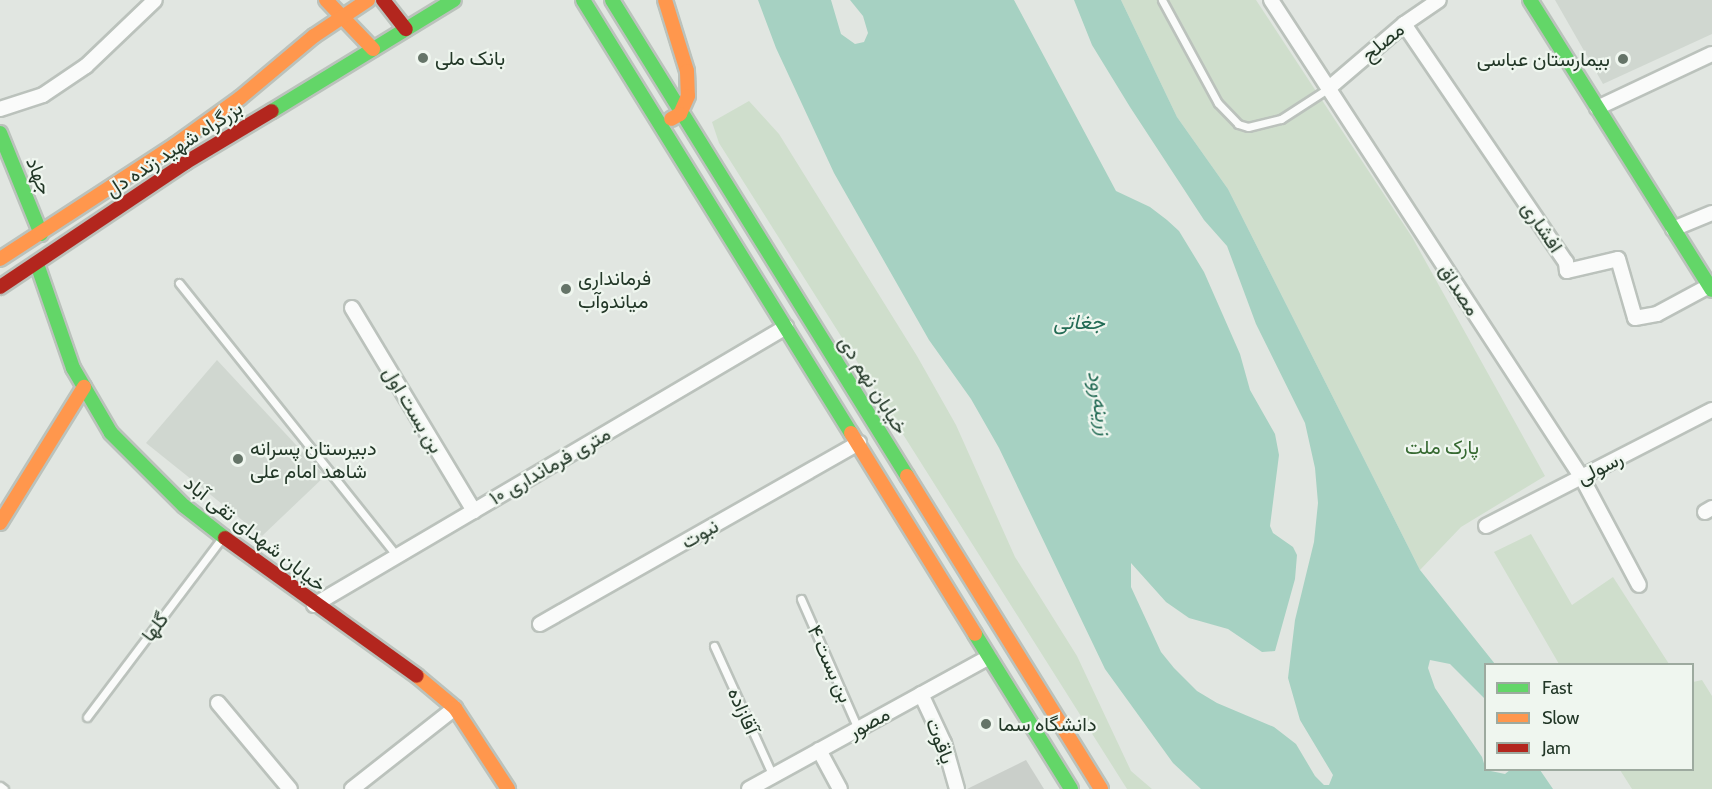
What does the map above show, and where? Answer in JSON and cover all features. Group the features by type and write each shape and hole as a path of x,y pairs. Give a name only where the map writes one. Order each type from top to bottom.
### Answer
{"main road":[{"path":"326,0 344,14 373,49"},
{"name":"بزرگراه شهید زنده دل","path":"0,259 41,234 221,111 344,14 368,0"},
{"path":"383,0 406,30"},
{"name":"بزرگراه شهید زنده دل","path":"0,287 194,158 454,0"},
{"path":"583,0 1071,789"},
{"name":"خیابان نهم دی","path":"612,0 680,114 1101,789"},
{"path":"659,124 680,114 688,96 687,71 664,0"},
{"path":"1530,0 1711,288"},
{"name":"جهاد","path":"0,133 41,234"},
{"name":"خیابان شهدای تقی آباد","path":"37,264 73,368 111,433 184,506 314,605 394,656 455,708 508,789"},
{"path":"0,523 84,387"},
{"path":"989,657 1011,644"}],"street":[{"path":"0,110 43,95 87,66 155,0"},
{"name":"مصداق","path":"1271,0 1582,478 1639,585"},
{"name":"مصلح","path":"1329,88 1404,24 1439,0"},
{"name":"افشاری","path":"1404,24 1566,262 1567,271 1618,259 1635,318 1657,314 1711,288"},
{"path":"1597,108 1712,54"},
{"path":"1673,229 1712,213"},
{"name":"بن بست اول","path":"352,308 474,511"},
{"name":"۱۰ متری فرمانداری","path":"314,605 786,327"},
{"name":"رسولی","path":"1486,525 1712,410"},
{"name":"نبوت","path":"540,624 859,443"},
{"name":"مصور","path":"749,789 989,657"},
{"name":"یاقوت","path":"921,694 944,743 957,789"},
{"path":"219,703 290,789"},
{"path":"352,789 455,708"},
{"path":"819,750 840,789"}],"lane":[{"path":"1162,0 1218,104 1238,124 1248,126 1281,119 1329,88"},
{"path":"179,283 397,556"},
{"name":"گلها","path":"87,717 223,537"},
{"name":"بن بست ۴","path":"801,599 858,729"},
{"name":"آقازاده","path":"714,646 772,776"},
{"path":"0,786 4,789"}],"shaded area":[{"name":"بیمارستان عباسی","path":"1555,0 1712,0 1712,34 1603,84"},
{"name":"دبیرستان پسرانه شاهد امام علی","path":"217,360 325,476 262,536 146,443"}],"green space":[{"name":"پارک ملت","path":"1121,0 1256,0 1412,237 1545,476 1461,527 1420,570 1228,189 1177,117"},
{"path":"749,101 779,134 917,356 956,425 1015,557 1077,656 1131,771 1152,789 1127,789 719,143 712,122"},
{"path":"1531,534 1572,605 1613,577 1668,663 1558,663 1494,552"},
{"path":"1702,680 1712,696 1712,789 1632,789 1621,771 1694,771 1694,682"}],"water":[{"name":"جغاتی","path":"758,0 831,0 841,34 855,44 864,42 868,33 863,16 850,0 1014,0 1116,191 1150,207 1179,231 1204,272 1240,354 1250,390 1275,434 1279,455 1270,526 1273,533 1293,547 1297,555 1295,579 1275,651 1262,652 1228,629 1189,618 1166,602 1131,563 1131,587 1161,652 1197,691 1217,703 1274,727 1296,744 1315,776 1324,785 1329,785 1333,775 1300,720 1288,678 1295,620 1314,542 1318,503 1315,468 1305,423 1256,324 1227,246 1204,220 1130,107 1092,45 1074,0 1121,0 1177,117 1228,189 1420,570 1494,663 1484,663 1484,698 1450,664 1430,660 1428,668 1435,688 1482,757 1484,771 1505,774 1509,771 1541,771 1553,789 1201,789 1173,763 1105,669 999,448 971,399 929,340 834,173 776,48"}],"building":[{"path":"1026,760 1044,789 967,789"}],"traffic: fast":[{"path":"272,111 454,0"},
{"path":"583,0 851,433"},
{"path":"612,0 907,476"},
{"path":"1530,0 1712,290"},
{"path":"0,133 41,234"},
{"path":"37,264 73,368 111,433 184,506 225,538"},
{"path":"975,634 1071,789"}],"traffic: slow":[{"path":"326,0 373,49"},
{"path":"0,259 175,145 240,98 314,36 368,0"},
{"path":"665,0 687,71 688,96 680,114 671,119"},
{"path":"0,523 84,387"},
{"path":"851,433 975,634"},
{"path":"907,476 1101,789"},
{"path":"417,676 455,708 508,789"}],"traffic: jam":[{"path":"383,0 406,29"},
{"path":"0,287 185,163 272,111"},
{"path":"225,538 417,676"}],"place":[{"name":"بانک ملی","path":"423,58"},
{"name":"بیمارستان عباسی","path":"1623,59"},
{"name":"فرمانداری میاندوآب","path":"566,289"},
{"name":"دبیرستان پسرانه شاهد امام علی","path":"238,459"},
{"name":"دانشگاه سما","path":"986,724"}],"water label":[{"name":"زرینه‌رود","path":"1100,403"}]}
